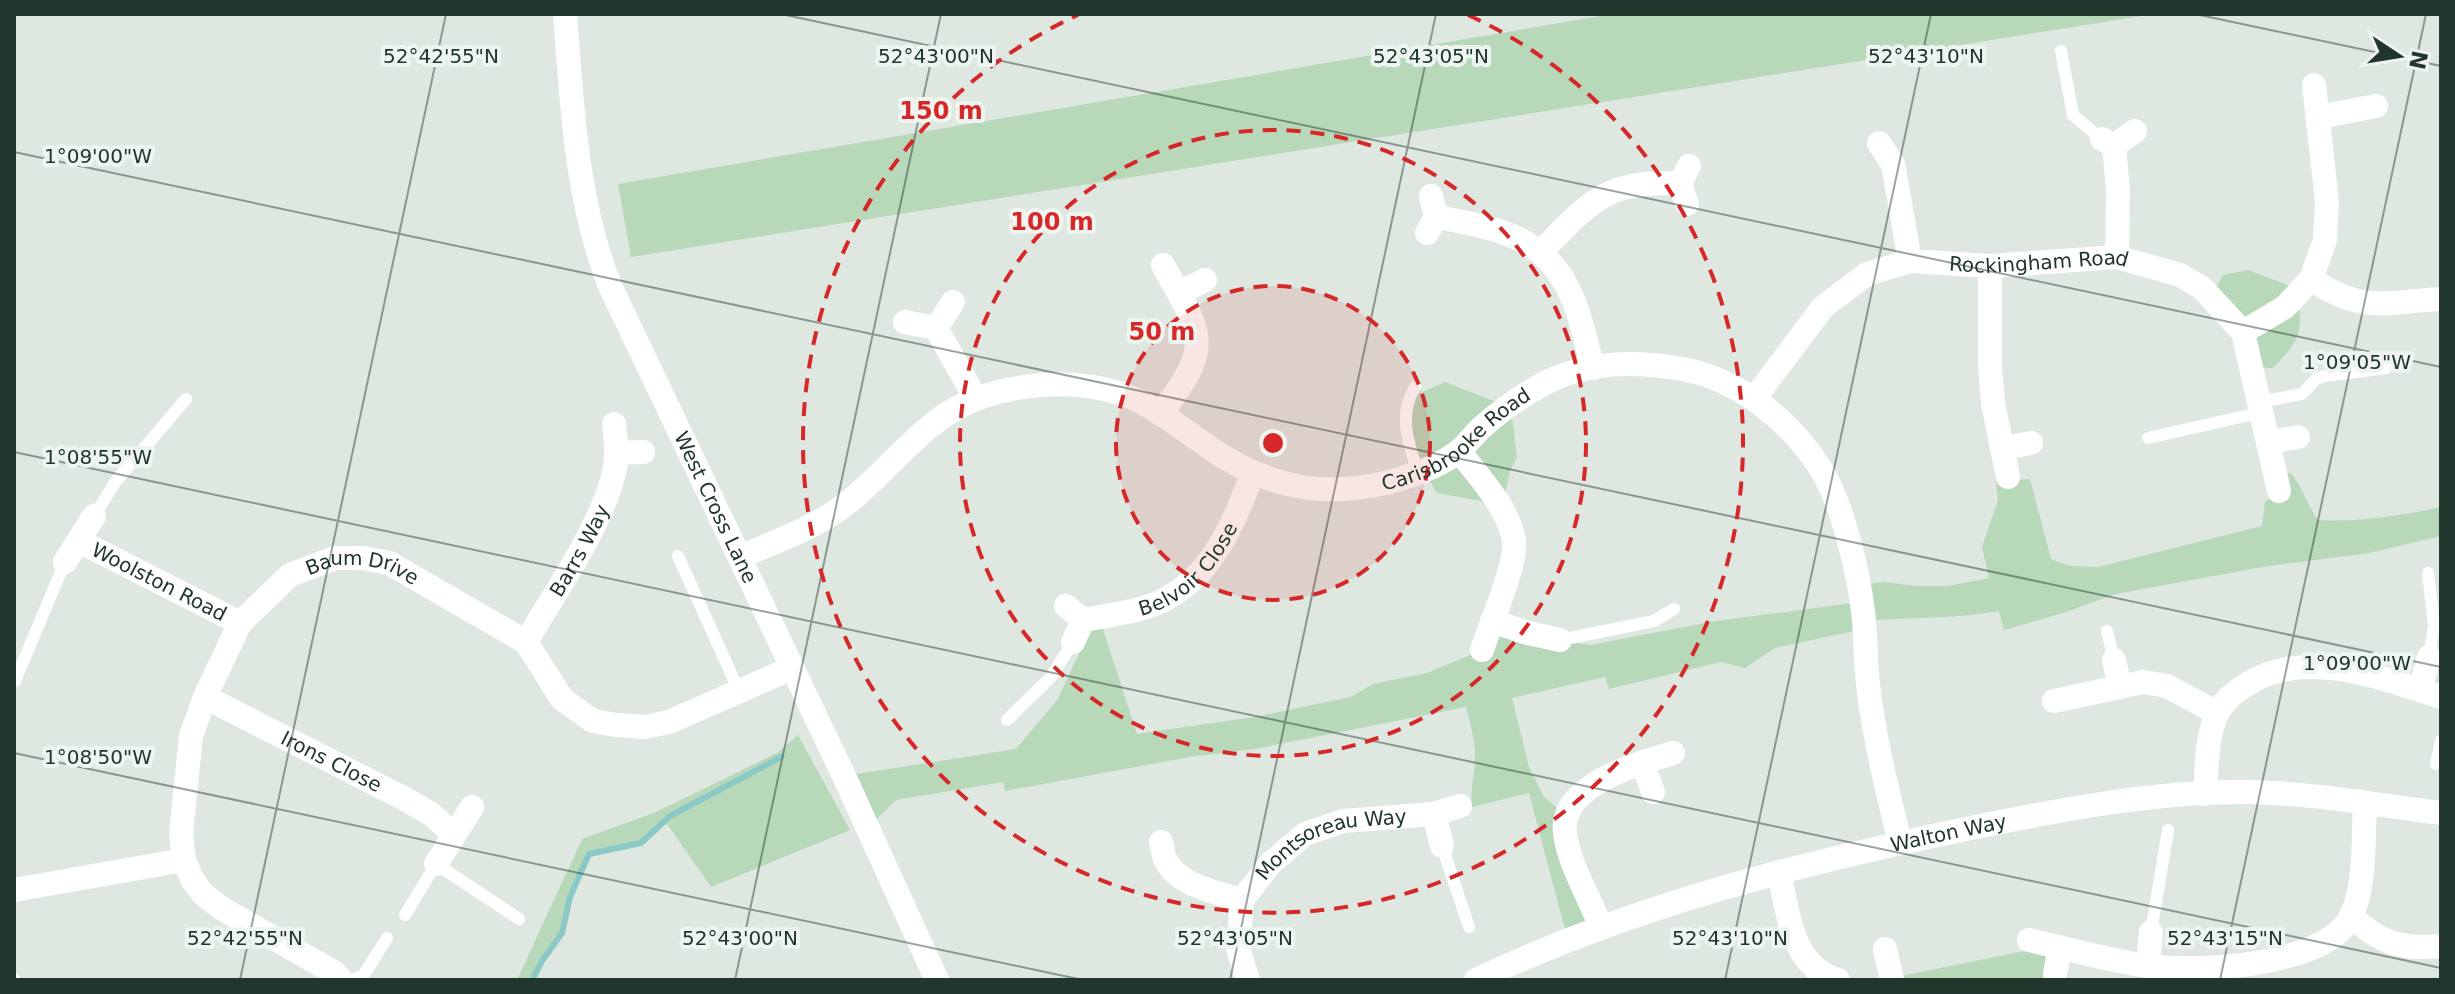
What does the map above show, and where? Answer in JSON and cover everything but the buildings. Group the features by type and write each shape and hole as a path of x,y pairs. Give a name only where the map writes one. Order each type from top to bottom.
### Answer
{"street":[{"name":"West Cross Lane","path":"565,14 581,175 595,248 610,286 937,980"},
{"path":"2279,491 2243,332 2285,307 2311,279 2325,240 2327,202 2314,85"},
{"path":"2319,117 2376,106"},
{"path":"2117,257 2118,190 2107,142 2135,131"},
{"path":"1879,143 1904,159 1910,261"},
{"path":"1541,252 1575,217 1616,189 1652,181 1685,184"},
{"path":"1431,215 1498,229 1541,252 1552,263 1572,296 1593,368"},
{"name":"Rockingham Road","path":"1754,399 1823,307 1867,274 1910,261 1990,266 2117,257 2180,275 2202,288 2243,332"},
{"path":"1160,414 1185,382 1196,361 1197,339 1194,320 1163,265"},
{"path":"1990,266 1993,403 2008,477"},
{"path":"2311,279 2335,295 2361,304 2386,305 2441,299"},
{"path":"1179,293 1205,280"},
{"path":"936,328 953,302"},
{"path":"905,322 936,328 976,399"},
{"name":"Carisbrooke Road","path":"740,557 835,512 870,484 933,424 976,399 1040,384 1074,385 1138,400 1253,473 1282,484 1313,489 1346,489 1418,472 1459,451 1481,428 1549,381 1611,363 1647,363 1699,372 1754,399 1786,427 1823,472 1843,522 1863,613 1868,683 1883,772 1900,842"},
{"name":"Barrs Way","path":"526,642 604,503 617,453 614,424"},
{"path":"2270,442 2298,437"},
{"path":"2004,448 2031,443"},
{"path":"1459,451 1505,515 1514,542 1512,558 1482,650"},
{"path":"617,453 643,452"},
{"name":"Belvoir Close","path":"1073,642 1075,613 1160,602 1189,585 1211,560 1231,526 1253,473"},
{"path":"65,562 94,516"},
{"name":"Woolston Road","path":"79,541 240,623"},
{"name":"Baum Drive","path":"341,980 335,973 221,908 203,894 184,860 181,833 185,778 191,736 205,697 240,623 290,575 335,558 363,558 389,563 526,642 562,699 593,721 645,727 669,722 792,668"},
{"path":"1492,621 1560,640"},
{"path":"2205,794 2209,741 2217,713 2234,692 2259,676 2288,667 2335,669 2430,694 2429,657"},
{"path":"2114,660 2120,687"},
{"path":"2054,701 2143,682 2167,686 2217,713"},
{"name":"Irons Close","path":"205,697 405,799 431,814 454,835"},
{"path":"1601,927 1568,849 1564,831 1566,816 1596,782 1614,772 1673,753"},
{"path":"1642,762 1653,792"},
{"name":"Walton Way","path":"1476,980 1601,927 1698,894 1900,842 2038,814 2123,801 2248,792 2322,797 2441,813"},
{"path":"2029,940 2148,966 2199,968 2285,958 2315,949 2339,934 2352,917 2361,880 2365,803"},
{"name":"Montsoreau Way","path":"1248,980 1238,949 1242,900 1270,864 1305,834 1343,821 1434,814 1460,806"},
{"path":"436,864 472,807"},
{"name":"Montsoreau Way","path":"1434,814 1442,846"},
{"name":"Montsoreau Way","path":"1161,842 1165,860 1174,872 1203,889 1242,900"},
{"path":"14,890 184,860"},
{"path":"1779,872 1797,947 1812,965 1829,978 1838,980"},
{"path":"2352,917 2368,932 2399,947 2441,946"},
{"path":"2148,966 2151,932"},
{"path":"2055,974 2060,947"},
{"path":"1885,949 1887,979"}],"lane":[{"path":"2061,51 2073,115 2107,142"},
{"path":"2148,438 2302,394 2316,379 2325,376 2386,368"},
{"path":"1415,387 1405,417 1406,437 1418,472"},
{"path":"94,516 116,481 186,399"},
{"path":"678,556 739,691"},
{"path":"15,681 65,562"},
{"path":"2428,573 2434,626 2429,657"},
{"path":"1560,640 1654,621 1674,609"},
{"path":"2107,631 2114,660"},
{"path":"1007,720 1051,677 1073,642"},
{"path":"2436,764 2441,741"},
{"path":"2151,932 2168,830"},
{"path":"1442,846 1469,927"},
{"path":"405,915 436,864 519,919"},
{"path":"351,980 363,976 387,938"}],"green space":[{"path":"1612,14 2154,14 631,257 618,184"},
{"path":"2248,270 2291,286 2299,310 2299,330 2295,340 2273,368 2256,367 2211,297 2223,275"},
{"path":"1445,382 1496,402 1512,417 1517,457 1505,494 1498,504 1437,493 1409,447 1409,398"},
{"path":"2276,473 2291,473 2318,520 2380,518 2441,507 2441,536 2369,553 2262,567 2116,594 2004,630 1999,611 1864,621 1864,629 1775,648 1745,668 1721,662 1609,689 1605,677 1512,698 1529,767 1544,797 1566,816 1601,927 1568,941 1529,793 1472,807 1475,753 1466,707 1255,749 1190,757 1005,791 1003,782 896,800 868,828 844,776 1016,749 1058,699 1099,617 1137,734 1254,717 1351,697 1373,684 1427,673 1482,650 1492,621 1546,638 1590,645 1716,621 1861,602 1859,585 1884,582 1948,586 1989,578 1982,547 1998,500 1996,481 2030,479 2051,559 2070,566 2098,567 2262,526 2265,502 2279,491"},
{"path":"798,735 850,830 711,887 665,821 641,843 589,854 570,897 562,933 532,980 517,980 582,839 656,812 777,753"},
{"path":"2029,940 2060,947 2054,980 1891,978 2025,951"}],"waterway":[{"path":"532,980 562,933 570,897 589,854 641,843 670,816 781,757"}]}
